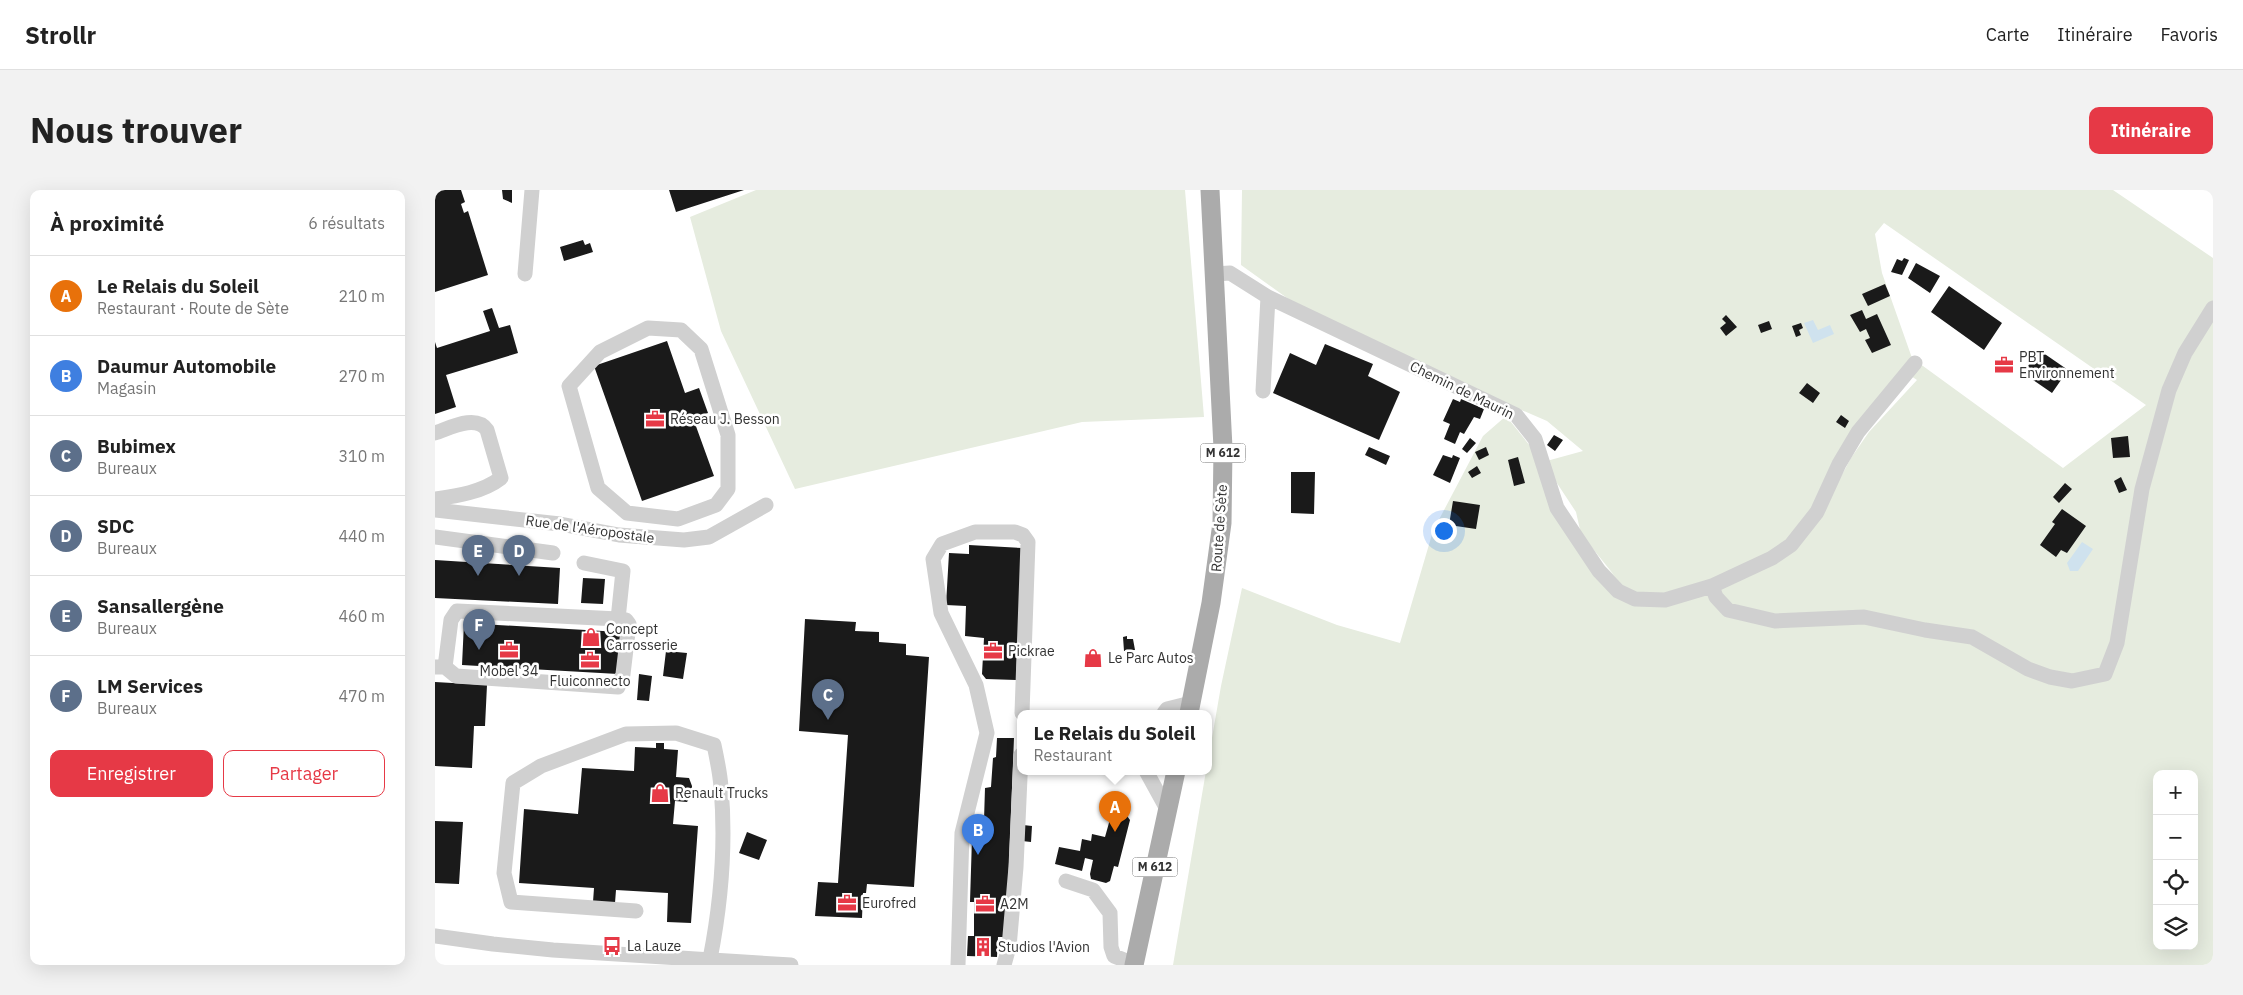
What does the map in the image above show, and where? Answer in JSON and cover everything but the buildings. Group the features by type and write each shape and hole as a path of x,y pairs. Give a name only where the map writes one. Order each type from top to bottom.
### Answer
{"main road":[{"name":"Route de Sète","path":"1190,708 1211,602 1222,523 1223,448 1210,190"},
{"name":"M 612","path":"1134,964 1175,775"}],"street":[{"path":"525,274 532,190"},
{"name":"Chemin de Maurin","path":"1215,274 1230,273 1268,297 1517,415 1535,438 1557,508 1567,526 1599,571 1618,591 1635,599 1665,600 1712,586 1772,558 1791,545 1817,512 1839,464 1858,432 1915,363"},
{"path":"1263,391 1268,297"},
{"path":"1712,586 1716,597 1728,610 1775,621 1864,617 1925,630 1972,637 2028,669 2050,677 2073,681 2105,674 2117,643 2142,489 2169,390 2185,353 2213,308"},
{"path":"648,328 681,330 701,349 728,435 729,489 716,505 678,518 627,514 598,488 569,386 600,352 648,328"},
{"path":"435,433 467,423 476,422 483,424 487,430 501,478 492,485 483,488 456,496 435,499"},
{"path":"716,505 728,527"},
{"name":"Rue de l'Aéropostale","path":"435,510 560,524 619,535 684,540 709,537 766,505"},
{"path":"959,965 962,833 987,733 976,685 941,612 933,559 942,544 961,536 975,532 1015,532 1023,536 1028,542 1022,710"},
{"path":"435,537 553,553"},
{"path":"584,563 623,571 618,619"},
{"path":"457,611 618,619 626,620 629,624 623,674 618,687 456,676 440,667 451,620 457,611"},
{"path":"1166,710 1190,708"},
{"path":"636,911 511,902 504,873 513,782 541,766 626,734 676,733 714,745 721,786 723,842 717,923 711,959"},
{"path":"1004,965 1009,948 1016,868 1020,775"},
{"path":"1148,775 1168,811"},
{"path":"1066,881 1093,890 1110,913 1111,947 1115,956 1134,964"},
{"path":"435,936 563,951 782,965"}],"shaded area":[{"path":"756,190 1185,190 1204,417 1082,422 795,489 721,331 690,217"},
{"path":"1242,190 2113,190 2213,258 2213,965 1173,965 1205,775 1212,775 1212,738 1242,588 1337,625 1400,643 1433,531 1483,436 1506,416 1543,462 1583,451 1547,421 1461,384 1301,308 1241,265","holes":["1884,223 2146,405 2063,468 1912,358 1882,273 1875,234","1902,370 1917,380 1869,432 1851,458 1815,525 1782,545 1810,513","1545,465 1576,512 1581,534 1614,575 1577,539"]}],"water":[{"path":"1813,320 1818,330 1830,325 1834,334 1813,343 1804,323"},
{"path":"2082,542 2093,549 2078,571 2070,571 2067,563"}],"place":[{"name":"PBT Environnement","path":"2004,365"},
{"name":"Réseau J. Besson","path":"655,419"},
{"name":"Sansallergène","path":"478,576"},
{"name":"SDC","path":"519,576"},
{"name":"Concept Carrosserie","path":"591,637"},
{"name":"LM Services","path":"479,650"},
{"name":"Mobel 34","path":"509,650"},
{"name":"Pickrae","path":"993,651"},
{"name":"Le Parc Autos","path":"1093,658"},
{"name":"Fluiconnecto","path":"590,660"},
{"name":"Bubimex","path":"828,720"},
{"name":"Renault Trucks","path":"660,793"},
{"name":"Le Relais du Soleil","path":"1115,832"},
{"name":"Daumur Automobile","path":"978,855"},
{"name":"Eurofred","path":"847,903"},
{"name":"A2M","path":"985,904"},
{"name":"La Lauze","path":"612,946"},
{"name":"Studios l'Avion","path":"983,947"}]}
